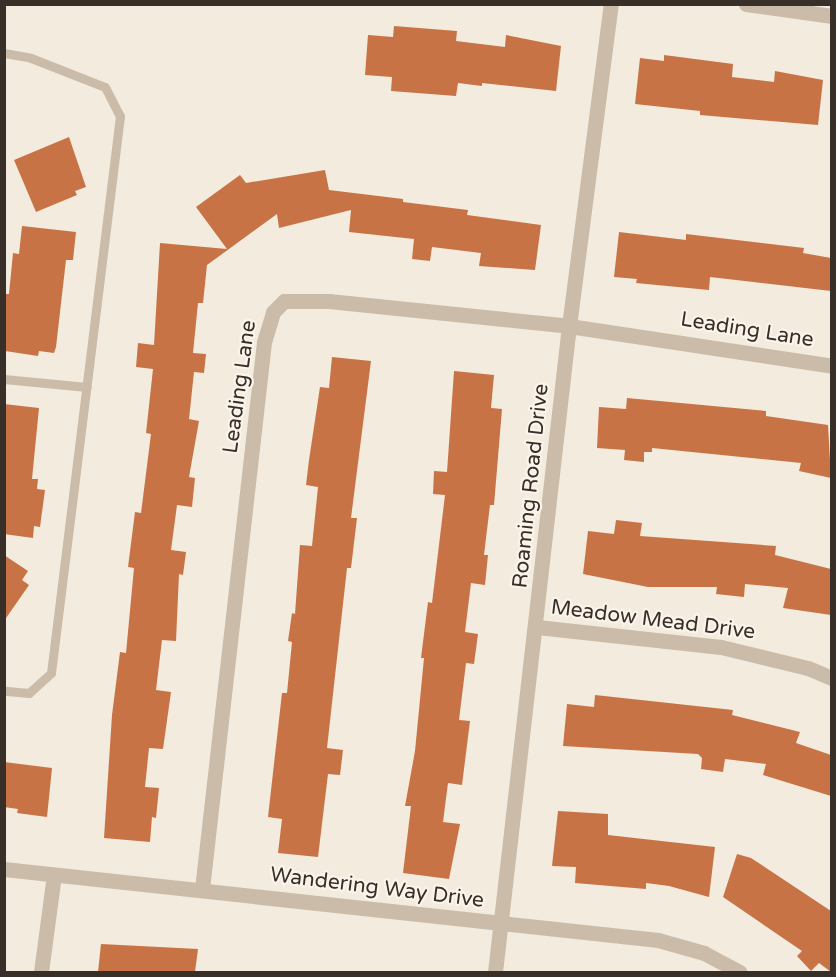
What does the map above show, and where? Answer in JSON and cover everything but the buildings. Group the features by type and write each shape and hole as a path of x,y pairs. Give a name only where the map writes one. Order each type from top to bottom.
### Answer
{"street":[{"name":"Roaming Road Drive","path":"495,972 537,627 569,326 611,4"},
{"path":"746,4 831,16"},
{"name":"Leading Lane","path":"202,889 264,342 273,312 284,301 298,299 569,326 831,366"},
{"name":"Meadow Mead Drive","path":"537,627 721,647 808,668 831,678"},
{"name":"Wandering Way Drive","path":"4,869 658,940 704,953 739,972"},
{"path":"41,972 54,875"}],"lane":[{"path":"4,53 31,58 105,87 120,116 51,673 29,693 4,691"},
{"path":"4,379 87,387"}]}
